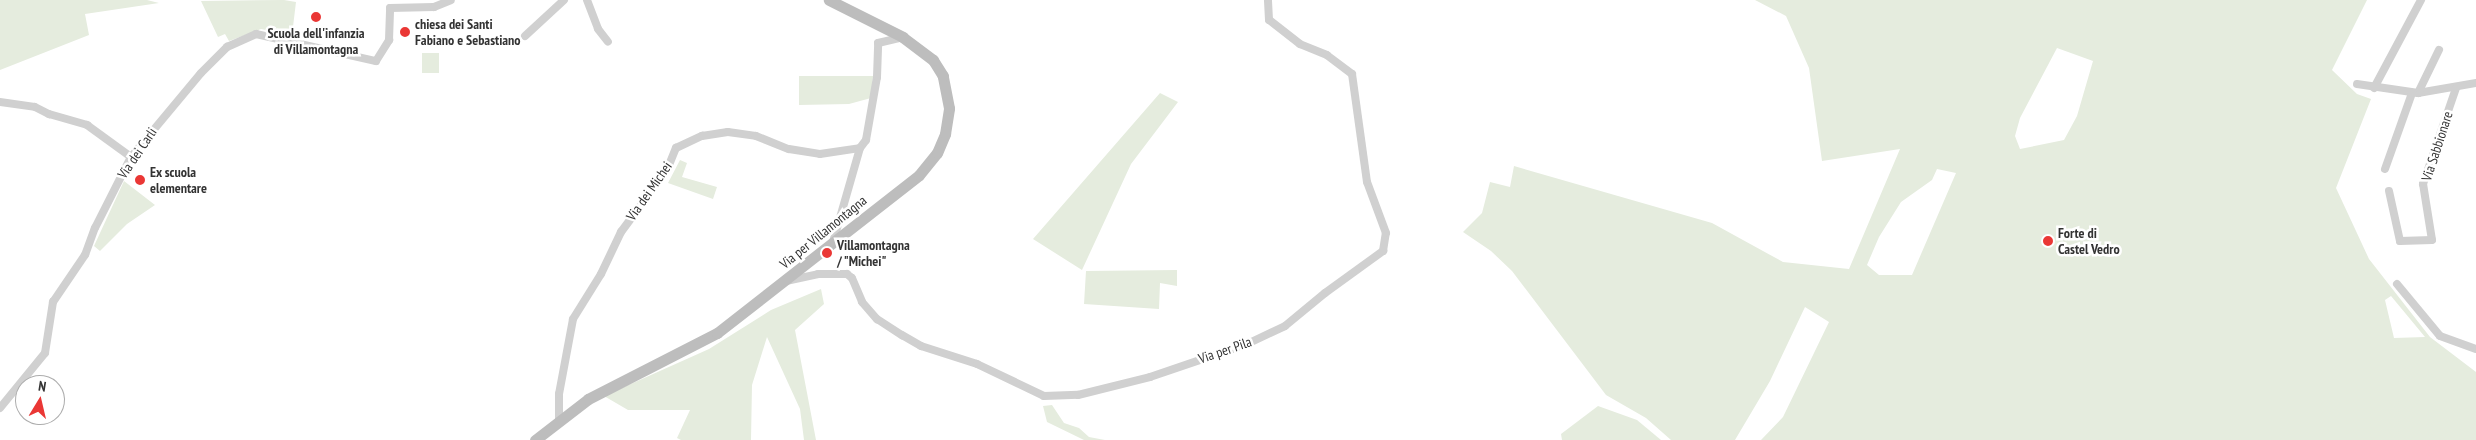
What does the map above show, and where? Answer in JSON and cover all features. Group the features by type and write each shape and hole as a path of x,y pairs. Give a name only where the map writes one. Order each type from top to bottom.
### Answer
{"street":[{"path":"391,4 434,7 451,0"},
{"path":"525,36 564,0"},
{"path":"587,0 598,30 608,42"},
{"name":"Via per Villamontagna","path":"535,440 588,399 699,345 785,282 919,175 937,153 945,134 949,108 943,76 920,48 903,37 829,0"},
{"name":"Via per Pila","path":"785,282 818,274 847,274 852,278 862,302 877,319 902,335 921,346 978,364 1044,396 1078,395 1150,378 1285,326 1325,292 1383,251 1386,233 1367,182 1352,74 1327,55 1300,44 1269,20 1268,0"},
{"path":"2374,88 2421,0"},
{"name":"Via dei Carli","path":"0,408 45,352 53,302 85,255 95,228 130,157 223,51 256,34 376,61 389,40 391,4"},
{"path":"832,244 860,148 866,140 877,77 878,43 903,37"},
{"path":"2385,169 2415,93 2439,50"},
{"name":"Via Sabbionare","path":"2357,84 2415,93 2456,88 2476,83"},
{"name":"Via Sabbionare","path":"2389,191 2400,241 2432,240 2423,184 2456,88"},
{"path":"0,102 36,107 49,114 87,125 130,157"},
{"name":"Via dei Michei","path":"559,421 559,394 573,319 621,232 668,170 676,148 702,136 728,132 756,136 789,149 820,154 860,148"},
{"path":"2397,284 2440,336 2476,349"}],"shaded area":[{"path":"0,0 147,0 159,3 85,14 89,35 0,70"},
{"path":"284,0 296,2 292,35 261,29 229,41 225,34 218,37 201,1"},
{"path":"1755,0 2367,0 2332,70 2357,94 2371,99 2336,188 2369,259 2430,337 2476,372 2476,440 1761,440 1783,417 1829,322 1805,307 1770,381 1735,440 1671,440 1646,418 1606,395 1512,271 1491,251 1463,232 1482,213 1490,182 1510,187 1514,166 1712,223 1783,262 1849,269 1900,149 1822,161 1809,68 1786,16","holes":["2057,48 2093,61 2077,116 2064,140 2020,149 2015,136 2020,118","1937,169 1956,173 1912,275 1879,275 1867,265 1879,237 1901,202 1932,180","2391,296 2425,337 2394,338 2385,300"]},
{"path":"422,53 439,53 439,73 422,73"},
{"path":"799,76 873,76 871,98 849,104 799,105"},
{"path":"1160,93 1178,102 1131,164 1082,270 1033,239"},
{"path":"680,160 687,163 682,177 717,187 713,199 668,183"},
{"path":"124,181 155,205 127,224 100,251 94,246"},
{"path":"1177,270 1177,286 1160,283 1159,309 1084,304 1086,271"},
{"path":"821,289 824,304 795,330 816,440 804,440 800,409 767,337 752,385 751,440 681,440 677,438 690,410 628,410 604,396 709,349 771,310"},
{"path":"1052,405 1064,423 1079,428 1089,437 1105,440 1084,440 1047,422 1043,406"},
{"path":"1598,406 1637,420 1661,440 1562,440 1561,434"}],"place":[{"name":"Scuola dell'infanzia di Villamontagna","path":"316,17"},
{"name":"chiesa dei Santi Fabiano e Sebastiano","path":"405,32"},
{"name":"Ex scuola elementare","path":"140,180"},
{"name":"Forte di Castel Vedro","path":"2048,241"},
{"name":"Villamontagna / \"Michei\"","path":"827,253"}]}
